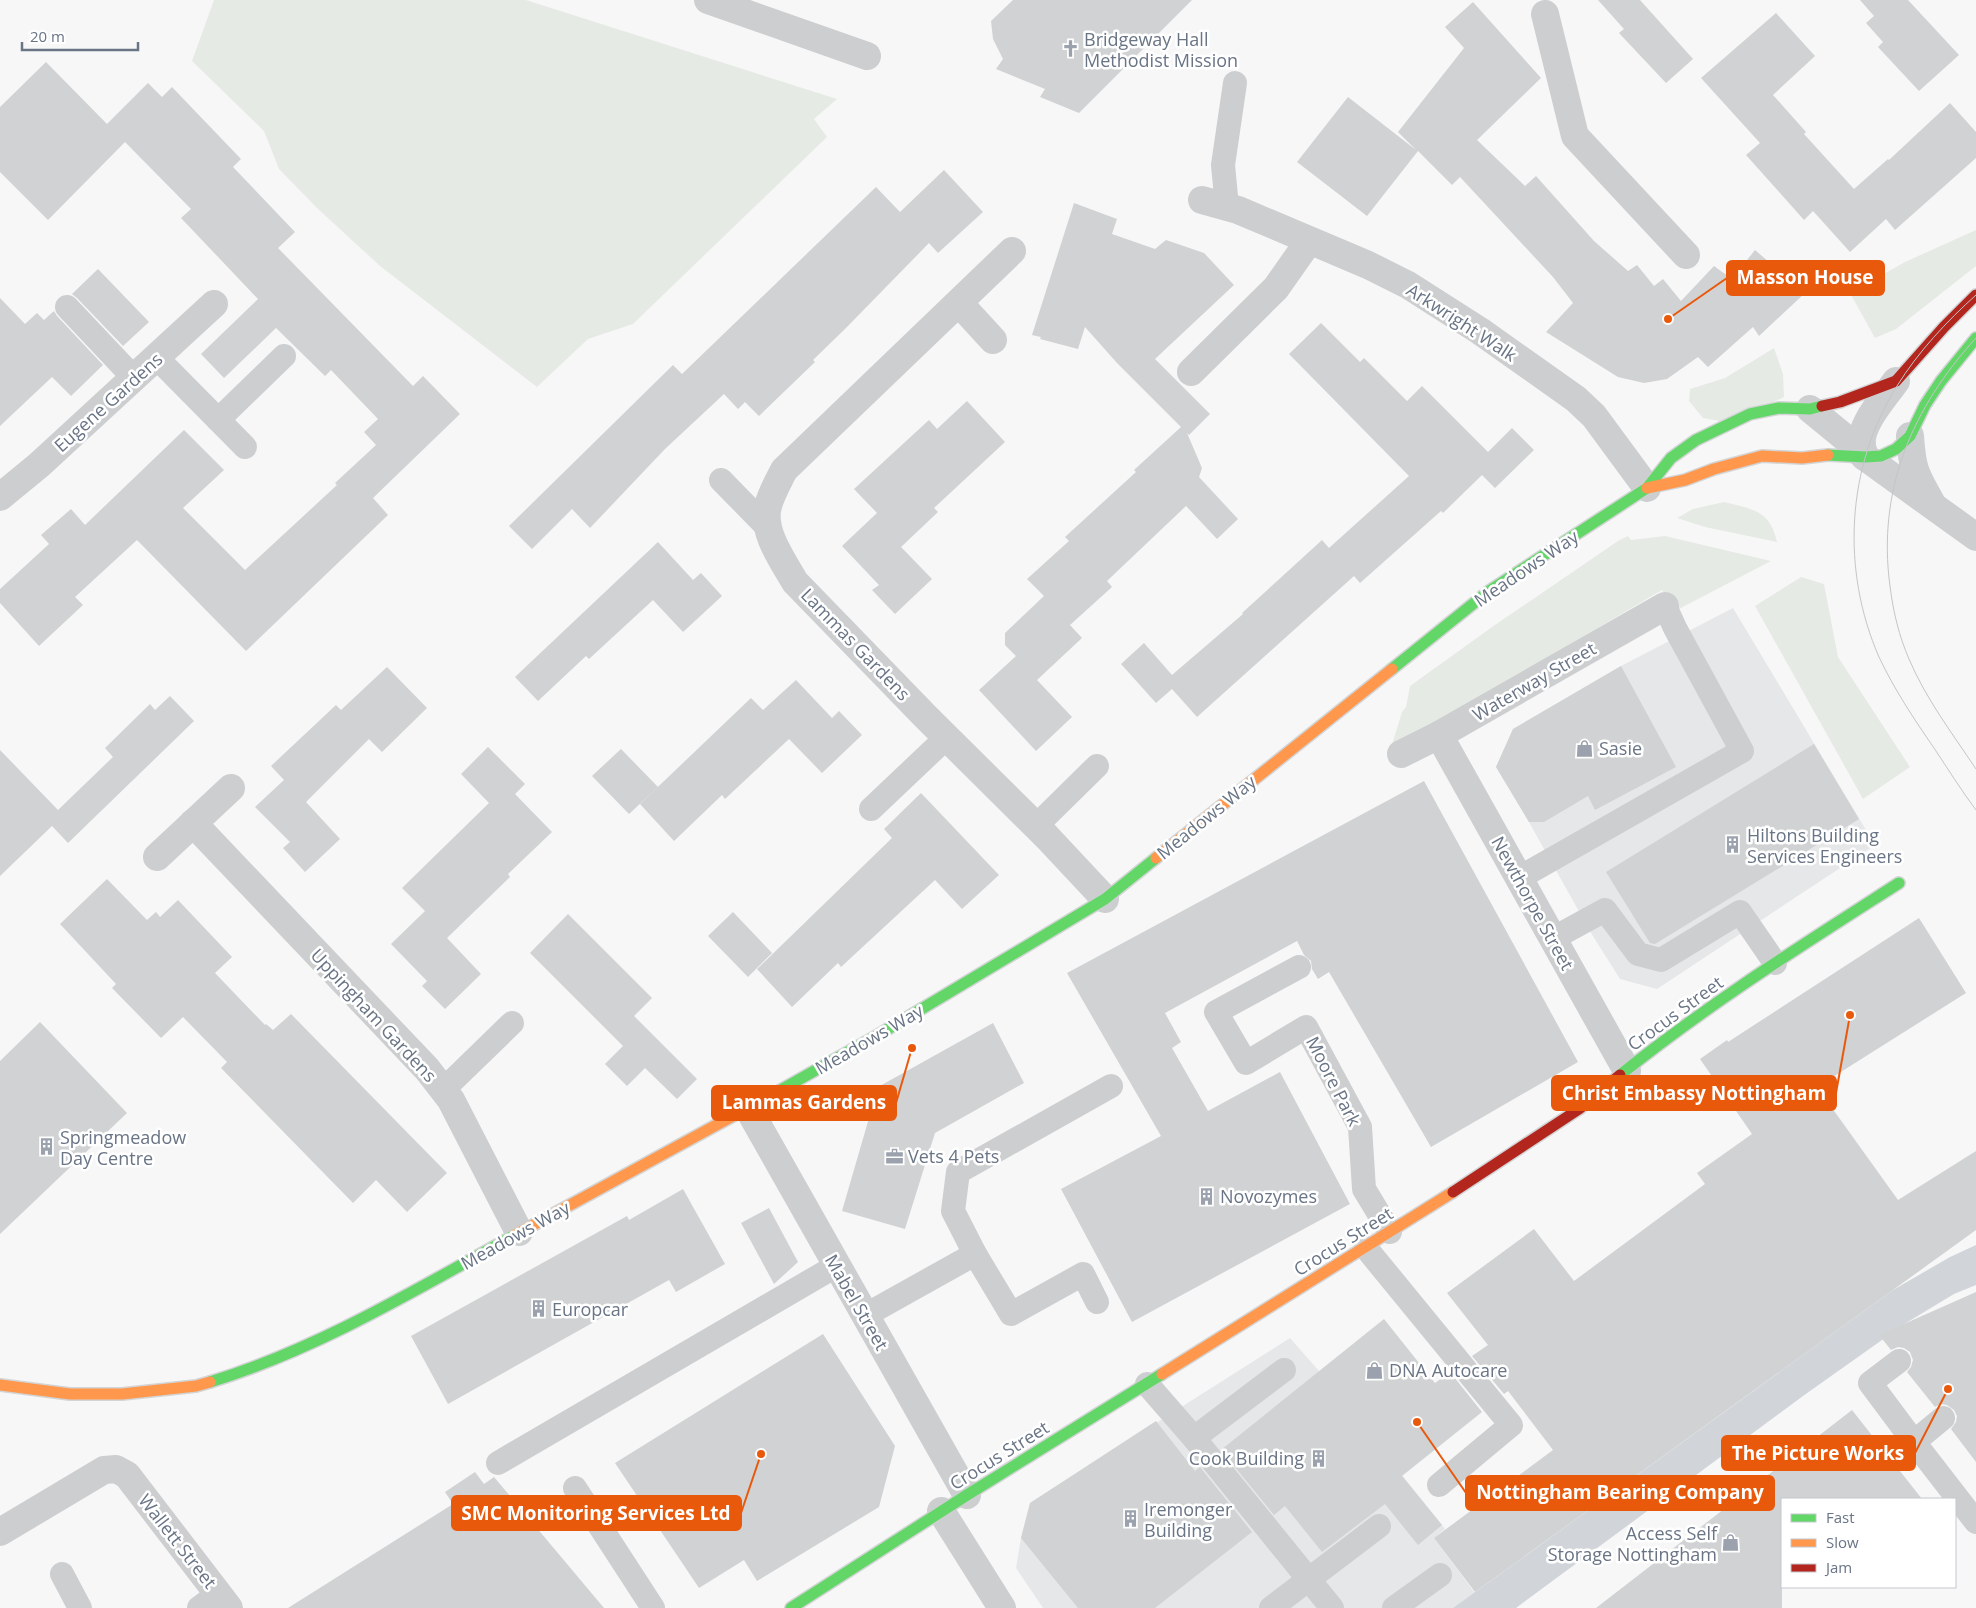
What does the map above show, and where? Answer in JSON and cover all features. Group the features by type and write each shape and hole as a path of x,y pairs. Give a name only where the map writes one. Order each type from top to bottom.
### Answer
{"street":[{"path":"708,0 867,56"},
{"path":"1544,5 1575,136 1686,255"},
{"name":"Arkwright Walk","path":"1222,205 1368,265 1408,285 1480,331 1576,399 1594,416 1647,488"},
{"path":"1191,372 1276,288 1309,241"},
{"name":"Lammas Gardens","path":"1012,251 784,470 767,507 768,528 780,556 795,582 1036,826 1105,899"},
{"name":"Meadows Way","path":"1865,457 1861,444 1863,431 1872,415 1896,381 1976,295"},
{"path":"959,303 993,340"},
{"name":"Eugene Gardens","path":"0,496 39,465 214,304"},
{"name":"Meadows Way","path":"1647,488 1685,480 1714,469 1762,456 1802,458 1832,454 1865,457 1881,456 1896,449 1910,436 1925,405 1941,381 1976,338"},
{"name":"Meadows Way","path":"0,1385 70,1394 122,1394 196,1386 270,1362 368,1316 878,1036 1105,899 1489,591 1647,488 1671,458 1696,440 1750,414 1778,408 1810,409 1840,402 1896,381"},
{"path":"1810,409 1849,441 1865,457 1976,537"},
{"path":"1910,436 1912,463 1918,480 1933,505"},
{"name":"Waterway Street","path":"1401,754 1439,735 1665,606"},
{"name":"Newthorpe Street","path":"1439,735 1552,939 1628,1071"},
{"path":"157,857 230,788"},
{"name":"Uppingham Gardens","path":"193,823 421,1063 451,1100 519,1232"},
{"name":"Crocus Street","path":"791,1608 941,1511 1366,1248 1542,1135 1628,1071 1658,1045 1775,962 1898,884"},
{"name":"Mabel Street","path":"748,1108 967,1495"},
{"name":"Wallett Street","path":"0,1532 104,1470 116,1469 127,1475 215,1603"},
{"path":"941,1511 1002,1608"}],"lane":[{"path":"1222,205 1223,164 1235,83"},
{"path":"68,307 134,378"},
{"path":"218,420 284,356"},
{"path":"157,358 244,447"},
{"name":"Lammas Gardens","path":"721,480 768,528"},
{"path":"1519,878 1742,751 1665,606"},
{"path":"871,809 947,737"},
{"path":"1036,826 1097,766"},
{"path":"1552,939 1605,910 1638,954 1661,960 1740,912 1775,962"},
{"name":"Moore Park","path":"1299,967 1216,1012 1246,1063 1306,1027 1360,1127 1364,1189 1390,1232"},
{"path":"443,1090 512,1022"},
{"path":"1097,1302 1083,1274 1011,1314 975,1254 954,1211 958,1172 1111,1086"},
{"path":"1366,1248 1511,1425 1439,1485"},
{"path":"864,1316 975,1254"},
{"path":"498,1463 836,1266"},
{"path":"1899,1361 1870,1383 1976,1522"},
{"path":"1194,1438 1284,1370"},
{"path":"1147,1384 1194,1438 1332,1608"},
{"path":"1914,1442 1943,1418"},
{"path":"575,1488 653,1608"},
{"path":"1271,1608 1379,1526"},
{"path":"62,1574 80,1608"},
{"path":"1394,1608 1440,1575"}],"shaded area":[{"path":"214,0 526,0 837,99 814,119 827,137 633,324 588,339 537,387 380,266 317,208 279,169 264,131 192,61"},
{"path":"1976,230 1976,266 1896,329 1875,338 1850,293 1905,262"},
{"path":"1774,348 1783,374 1784,397 1730,423 1703,418 1689,401 1690,389 1725,378"},
{"path":"1724,502 1751,509 1765,517 1774,531 1777,542 1705,527 1677,518 1693,509"},
{"path":"1628,536 1631,540 1665,536 1771,561 1675,611 1662,590 1390,751 1402,712 1406,707 1410,686 1492,627"},
{"path":"1801,577 1824,584 1838,657 1910,767 1863,799 1755,606"},
{"path":"1733,608 1875,845 1657,989 1620,979 1591,933 1496,767 1513,729 1621,666"},
{"path":"1976,1245 1976,1285 1954,1294 1906,1323 1803,1396 1516,1608 1453,1608 1893,1290 1950,1257"},
{"path":"1290,1338 1319,1371 1445,1529 1434,1538 1486,1608 1043,1608 1016,1568 1030,1503"}],"building":[{"name":"Bridgeway Hall Methodist Mission","path":"1013,0 1192,0 1079,113 1040,97 1045,89 996,69 1003,59 993,39 991,21"},
{"path":"1598,0 1640,0 1693,59 1666,83 1619,33 1624,29"},
{"path":"1860,0 1908,0 1959,55 1919,91 1878,47 1883,42 1866,23 1874,16"},
{"path":"1473,2 1541,78 1477,140 1525,186 1536,176 1594,241 1628,271 1637,265 1654,286 1663,279 1681,301 1714,266 1732,279 1755,250 1805,293 1759,336 1753,327 1708,367 1698,357 1667,379 1644,383 1618,377 1546,332 1573,303 1553,277 1460,177 1452,185 1418,151 1367,216 1297,162 1348,97 1416,150 1398,132 1464,48 1445,27"},
{"path":"1776,13 1815,56 1773,95 1806,132 1804,134 1854,189 1889,160 1950,103 1976,132 1976,158 1895,230 1886,219 1850,252 1813,211 1804,220 1746,155 1760,143 1701,78"},
{"path":"46,62 107,124 148,83 162,97 172,87 241,159 233,167 295,232 278,248 413,386 423,376 460,414 373,498 388,515 246,651 137,540 75,597 83,605 39,646 0,603 0,589 49,544 41,535 71,509 85,525 184,430 224,470 183,508 245,570 337,485 335,483 376,445 364,432 378,419 331,370 325,376 276,328 224,378 201,354 258,299 181,218 191,209 125,142 48,220 0,172 0,107"},
{"path":"944,170 983,212 938,253 929,243 813,360 815,362 759,416 745,402 738,409 724,394 665,449 590,528 572,509 532,549 509,526 673,365 682,374 876,187 900,212"},
{"path":"1074,203 1117,219 1112,234 1155,249 1166,240 1204,253 1234,285 1155,359 1210,414 1189,435 1187,433 1202,468 1199,477 1238,519 1217,539 1186,506 1107,581 1112,587 1070,625 1082,638 1037,680 1072,717 1036,751 979,690 1016,656 1005,645 1005,633 1044,596 1027,579 1069,541 1065,537 1136,472 1134,470 1181,427 1117,363 1085,327 1078,349 1032,335"},
{"path":"98,269 149,322 123,346 72,294"},
{"path":"0,298 25,324 37,313 44,320 54,311 103,365 71,396 52,377 0,426"},
{"path":"1321,323 1360,362 1364,358 1407,401 1422,386 1488,452 1512,428 1534,450 1495,488 1482,475 1443,513 1441,511 1360,583 1354,576 1197,717 1172,689 1156,703 1121,664 1144,643 1172,675 1243,614 1322,540 1329,548 1409,476 1289,354"},
{"path":"967,401 1005,442 934,508 938,512 901,547 932,579 895,614 872,590 879,585 842,546 877,513 854,489 929,420 937,429"},
{"path":"658,542 693,580 701,573 722,596 683,632 653,600 589,659 586,656 538,701 515,677"},
{"name":"Sasie","path":"1621,666 1676,767 1595,810 1588,796 1544,822 1529,822 1496,767 1513,729"},
{"path":"387,667 427,708 382,752 369,739 306,802 340,839 305,872 283,848 290,842 255,807 284,780 271,766 336,705 341,710"},
{"path":"796,680 832,718 839,711 862,735 822,773 789,739 725,799 722,795 674,841 640,804 751,698 763,710"},
{"path":"170,696 194,721 68,843 52,826 0,876 0,750 58,810 113,757 105,748 150,704 155,710"},
{"name":"Hiltons Building Services Engineers","path":"1814,744 1859,819 1655,944 1650,943 1606,872"},
{"path":"488,747 525,784 515,794 552,832 508,874 510,877 447,938 481,974 445,1009 422,986 427,981 391,944 425,911 402,888 489,803 461,774"},
{"path":"621,749 658,787 629,814 592,776"},
{"path":"1424,781 1578,1062 1431,1147 1329,972 1318,979 1312,969 1311,961 1304,955 1297,941 1165,1013 1181,1042 1172,1048 1208,1111 1280,1072 1350,1204 1132,1322 1061,1189 1161,1136 1067,973"},
{"path":"921,793 999,875 962,909 935,880 841,967 838,963 792,1007 757,969 892,838 884,829"},
{"path":"107,879 147,920 156,912 160,917 178,900 232,957 215,973 265,1025 273,1030 291,1014 447,1173 407,1212 376,1180 353,1203 221,1068 227,1062 183,1017 161,1038 112,988 116,984 60,924"},
{"path":"733,912 772,953 748,977 708,936"},
{"path":"568,914 652,998 634,1016 697,1079 677,1099 645,1068 627,1086 605,1064 623,1046 530,953"},
{"path":"1919,918 1966,993 1817,1087 1898,1200 1976,1151 1976,1230 1475,1592 1434,1538 1553,1450 1508,1391 1504,1394 1472,1356 1488,1345 1447,1293 1534,1229 1574,1281 1705,1184 1697,1173 1752,1134 1700,1059"},
{"name":"Springmeadow Day Centre","path":"40,1022 127,1113 0,1234 0,1061"},
{"path":"993,1023 1024,1083 935,1133 905,1229 842,1211 878,1087"},
{"name":"Europcar","path":"683,1189 725,1264 676,1292 669,1280 448,1404 411,1336 627,1216 629,1220"},
{"path":"769,1208 798,1262 774,1284 741,1223"},
{"path":"1976,1292 1976,1462 1951,1429 1956,1422 1957,1416 1954,1410 1947,1405 1941,1404 1935,1407 1907,1372 1913,1360 1910,1352 1898,1347 1891,1350 1879,1335"},
{"path":"1384,1319 1435,1383 1450,1372 1482,1412 1402,1476 1442,1525 1418,1545 1385,1504 1322,1552 1285,1506 1274,1515 1221,1450"},
{"path":"823,1334 895,1446 879,1507 757,1581 744,1560 699,1588 615,1463"},
{"name":"Access Self Storage Nottingham","path":"1852,1410 1921,1498 1781,1498 1782,1608 1596,1608"},
{"name":"Iremonger Building","path":"1156,1421 1195,1471 1200,1467 1252,1532 1155,1608 1078,1608 1021,1538 1030,1503"},
{"path":"475,1472 484,1484 494,1477 604,1608 288,1608 453,1504 445,1492"}],"tram line":[{"path":"1976,295 1954,315 1914,361 1897,386 1880,417 1867,450 1859,484 1855,519 1855,554 1859,589 1867,624 1879,657 1912,715 1976,810"},
{"path":"1976,338 1953,365 1934,393 1917,422 1904,452 1895,484 1889,517 1887,551 1893,605 1905,650 1931,702 1976,769"}],"traffic: fast":[{"path":"1828,455 1881,456 1896,449 1910,436 1925,405 1941,381 1976,338"},
{"path":"1392,669 1489,591 1647,488 1671,458 1696,440 1750,414 1779,408 1810,409 1822,406"},
{"path":"777,1092 878,1035 1105,899 1156,858"},
{"path":"1620,1075 1722,999 1899,883"},
{"path":"210,1382 289,1353 328,1335 404,1297 515,1235"},
{"path":"791,1608 967,1495 1162,1374"}],"traffic: slow":[{"path":"1647,488 1685,480 1714,469 1762,456 1802,458 1828,455"},
{"path":"1156,858 1392,669"},
{"path":"515,1235 777,1092"},
{"path":"1162,1374 1453,1192"},
{"path":"0,1385 70,1394 122,1394 196,1386 210,1382"}],"traffic: jam":[{"path":"1822,406 1840,402 1896,381 1944,327 1976,295"},
{"path":"1453,1192 1579,1109 1620,1075"}],"place":[{"name":"Bridgeway Hall Methodist Mission","path":"1070,49"},
{"name":"Masson House","path":"1668,319"},
{"name":"Sasie","path":"1585,748"},
{"name":"Hiltons Building Services Engineers","path":"1733,845"},
{"name":"Christ Embassy Nottingham","path":"1850,1015"},
{"name":"Lammas Gardens","path":"912,1048"},
{"name":"Springmeadow Day Centre","path":"46,1147"},
{"name":"Vets 4 Pets","path":"894,1156"},
{"name":"Novozymes","path":"1206,1196"},
{"name":"Europcar","path":"538,1309"},
{"name":"DNA Autocare","path":"1375,1370"},
{"name":"The Picture Works","path":"1948,1389"},
{"name":"Nottingham Bearing Company","path":"1417,1422"},
{"name":"SMC Monitoring Services Ltd","path":"761,1454"},
{"name":"Cook Building","path":"1318,1458"},
{"name":"Iremonger Building","path":"1130,1519"},
{"name":"Access Self Storage Nottingham","path":"1731,1543"}]}
